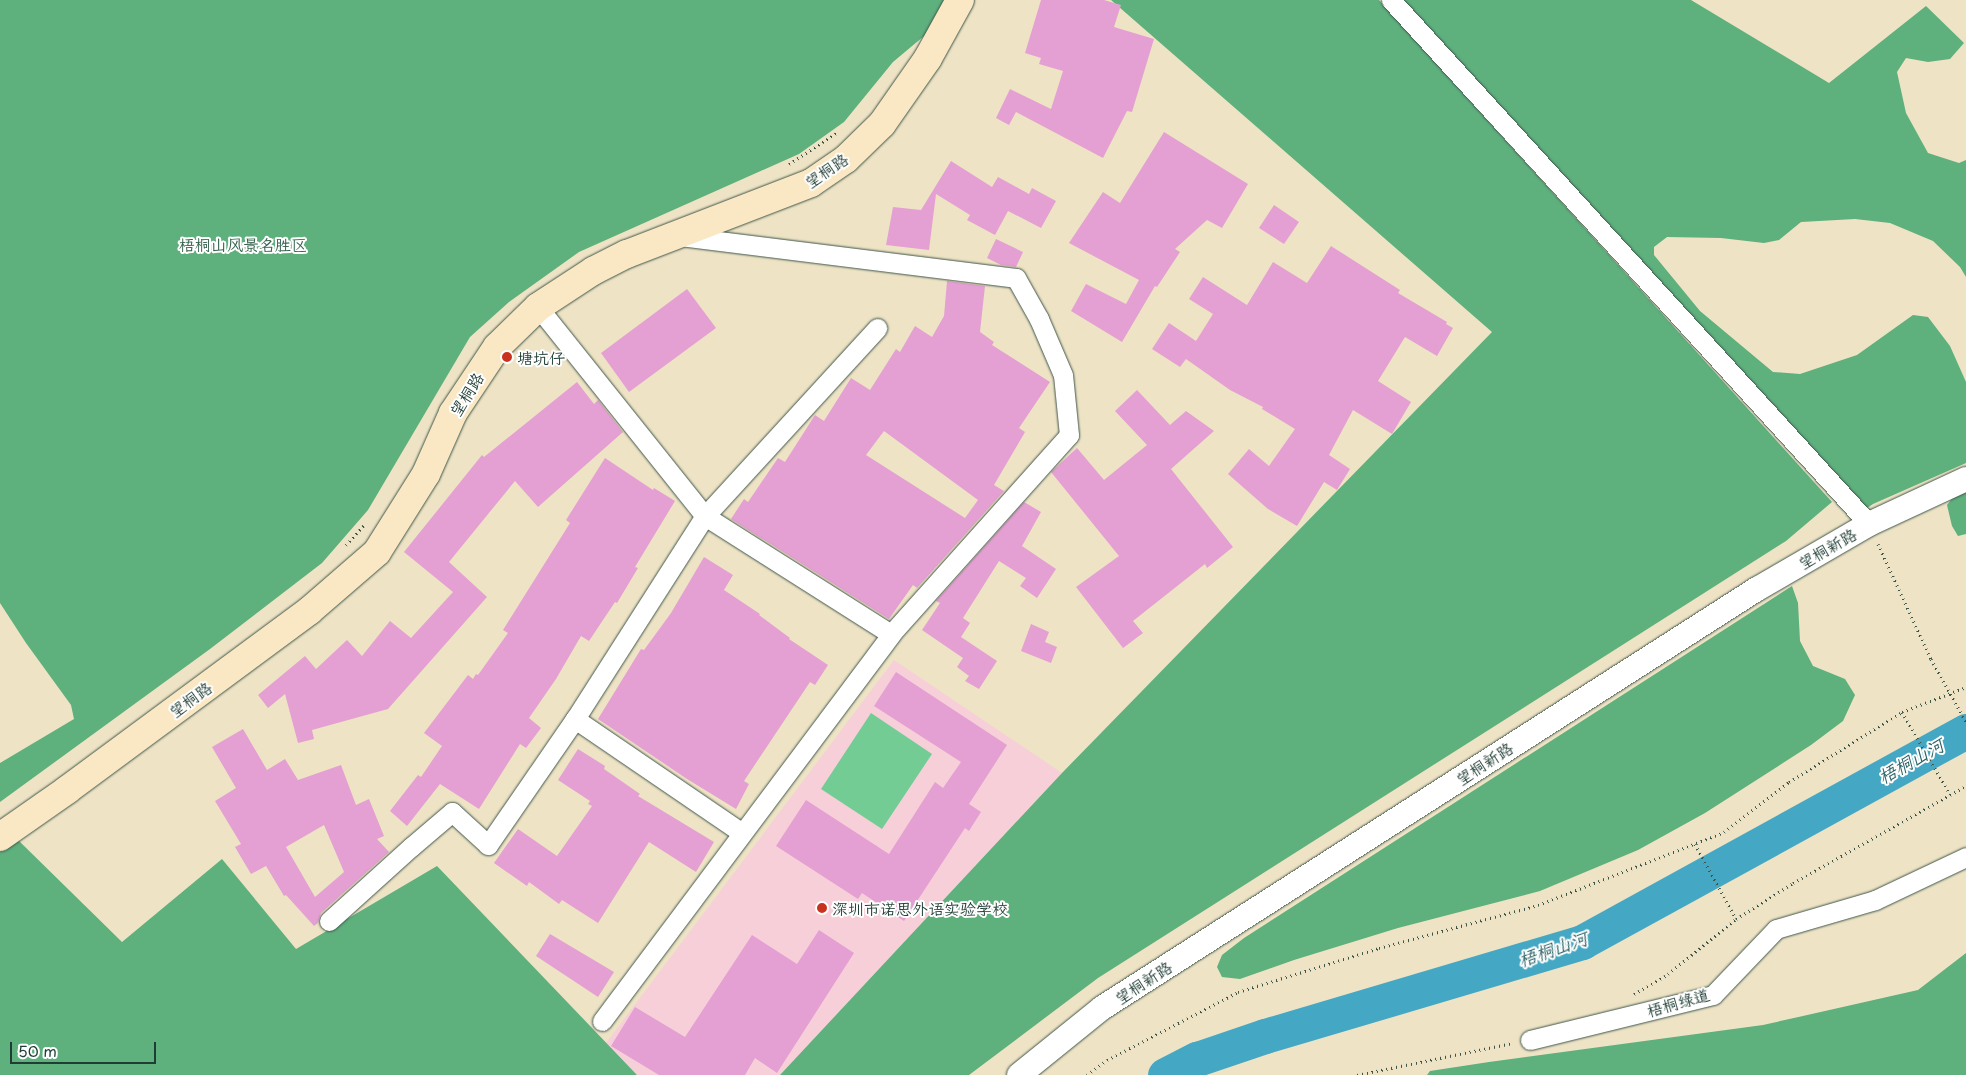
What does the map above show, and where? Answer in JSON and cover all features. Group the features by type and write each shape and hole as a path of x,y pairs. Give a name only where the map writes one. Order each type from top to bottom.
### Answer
{"main road":[{"name":"望桐路","path":"0,837 67,790 309,611 377,552 426,474 453,413 497,346 538,307 593,271 671,235 753,207 811,183 846,159 882,124 928,58 960,0"}],"street":[{"path":"1392,0 1869,524"},
{"path":"602,1021 891,634 1069,435 1063,375 1039,319 1016,278 671,235"},
{"path":"538,307 705,516 891,634"},
{"path":"330,921 452,812 488,845 575,719 705,516 877,328"},
{"name":"望桐新路","path":"1019,1075 1102,1008 1757,589 1869,524 1966,480"},
{"path":"575,719 742,834"},
{"name":"梧桐绿道","path":"1530,1040 1713,994 1776,929 1875,900 1966,857"}],"path":[{"path":"1869,524 1931,659 1966,722"},
{"path":"1087,1075 1107,1060 1238,992 1379,948 1538,905 1724,832 1789,782 1902,712 1966,687"},
{"path":"1902,712 1950,794"},
{"path":"1629,997 1668,974 1736,919 1793,883 1966,786"},
{"path":"1695,844 1736,919"},
{"path":"1357,1075 1530,1040"}],"shaded area":[{"name":"深圳市诺思外语实验学校","path":"894,660 1062,773 780,1075 637,1075 606,1043"}],"green space":[{"name":"梧桐山风景名胜区","path":"0,0 967,0 893,62 844,122 799,154 579,252 509,302 470,337 368,510 322,563 210,649 0,802 0,763 74,719 71,705 26,643 0,603"},
{"path":"1111,0 1379,0 1832,502 1786,541 1098,978 969,1075 780,1075 1062,773 1492,332"},
{"path":"1395,0 1691,0 1829,83 1926,6 1964,43 1950,59 1928,62 1906,58 1897,72 1906,113 1928,153 1959,163 1966,160 1966,277 1960,267 1933,241 1890,223 1855,219 1801,222 1779,240 1764,243 1721,238 1667,237 1654,247 1654,255 1700,311 1773,372 1800,374 1857,355 1913,315 1928,317 1950,346 1966,382 1966,463 1873,504 1864,510"},
{"path":"1966,491 1966,534 1958,536 1952,526 1947,505 1954,496"},
{"path":"1792,586 1798,603 1800,641 1813,666 1845,679 1855,695 1843,721 1811,745 1705,813 1638,850 1540,891 1398,928 1240,979 1222,977 1217,967 1222,955 1244,938"},
{"path":"871,713 932,754 882,829 821,789"},
{"path":"17,839 122,942 222,859 296,949 437,866 637,1075 0,1075 0,851"},
{"path":"1966,953 1966,1075 1427,1075 1430,1071 1489,1062 1763,1025 1918,990"}],"building":[{"path":"1041,0 1104,0 1121,5 1114,27 1154,39 1132,112 1127,111 1103,158 1016,112 1009,125 996,118 1010,89 1051,109 1063,71 1039,64 1041,58 1025,53"},
{"path":"1164,132 1248,184 1222,228 1207,220 1175,249 1180,252 1157,287 1155,286 1122,342 1071,311 1086,284 1126,304 1139,280 1069,243 1103,192 1120,203"},
{"path":"951,161 992,187 998,177 1029,194 1032,188 1056,201 1041,228 1008,211 995,235 967,220 970,215 936,194 929,250 886,245 893,207 921,210"},
{"path":"1274,205 1299,222 1284,244 1259,228"},
{"path":"996,239 1023,252 1016,267 1001,265 987,258"},
{"path":"1331,246 1400,290 1398,293 1447,322 1446,324 1453,328 1437,356 1405,337 1378,381 1411,402 1392,434 1353,410 1329,455 1350,469 1337,490 1324,482 1297,526 1268,509 1228,474 1249,449 1269,466 1295,429 1262,409 1263,407 1230,390 1186,359 1180,367 1152,349 1169,323 1196,341 1213,314 1189,299 1203,277 1247,305 1273,262 1307,283"},
{"path":"947,281 985,286 980,332 994,342 992,345 1050,382 1019,428 1025,432 994,485 1004,491 917,588 913,585 889,619 731,519 744,499 748,502 778,458 785,462 815,415 824,421 851,378 870,390 896,349 900,352 915,326 932,337 944,316","holes":["884,431 978,500 965,518 866,455"]},
{"path":"687,289 716,328 629,392 601,353"},
{"path":"577,382 594,404 598,400 623,432 538,507 515,481 449,562 487,597 388,709 312,730 314,739 298,743 285,694 268,708 258,695 305,656 316,669 347,640 362,656 390,621 411,638 453,592 404,552 482,455 484,457"},
{"path":"1137,390 1170,425 1186,411 1214,431 1171,469 1233,547 1207,568 1205,564 1133,621 1143,633 1123,648 1076,587 1119,556 1051,472 1077,448 1104,480 1147,445 1115,411"},
{"path":"605,458 653,490 654,488 675,501 635,567 638,568 617,603 615,602 589,641 581,636 556,679 529,718 541,728 526,748 520,744 479,809 440,784 407,826 390,811 418,775 421,777 442,746 424,733 468,675 473,679 476,674 478,675 508,633 503,630 570,523 566,520"},
{"path":"1024,502 1041,512 1022,546 1056,569 1037,598 1020,586 1026,578 999,561 963,618 970,623 961,637 997,661 979,689 965,681 969,676 957,667 963,658 922,630 940,603 936,601"},
{"path":"704,557 733,575 724,590 760,614 789,639 828,665 815,685 810,682 744,781 749,784 736,809 687,779 598,719 641,649 644,650 671,613"},
{"path":"1031,624 1049,632 1045,642 1057,647 1051,663 1021,651"},
{"path":"896,672 1007,745 969,804 981,812 969,831 965,828 904,921 862,893 858,899 776,846 806,800 889,854 935,782 943,788 961,762 874,706"},
{"path":"243,729 267,770 285,759 298,780 341,765 356,805 369,799 384,836 377,839 389,852 321,913 318,923 314,926 286,895 284,896 266,866 251,874 235,847 241,844 215,801 236,788 212,747","holes":["324,825 344,872 315,897 286,847"]},
{"path":"578,749 605,766 604,769 640,794 638,796 714,842 696,872 649,842 598,923 562,900 559,904 529,882 527,886 494,863 518,829 557,856 592,806 588,804 590,801 558,780"},
{"path":"819,930 854,953 777,1073 755,1058 745,1075 659,1075 611,1046 635,1007 685,1037 752,935 797,964"},
{"path":"550,934 614,972 598,997 536,956"}],"waterway":[{"name":"梧桐山河","path":"1165,1075 1197,1059 1265,1036 1582,942 1966,731"}],"place":[{"name":"塘坑仔","path":"507,357"},
{"name":"深圳市诺思外语实验学校","path":"822,908"}]}
